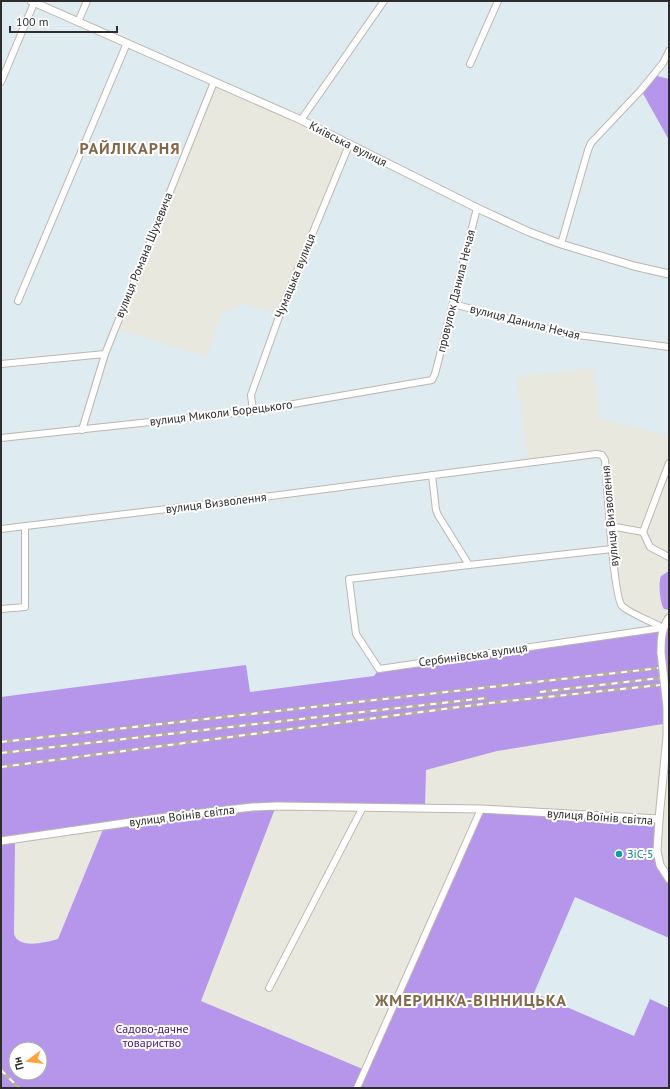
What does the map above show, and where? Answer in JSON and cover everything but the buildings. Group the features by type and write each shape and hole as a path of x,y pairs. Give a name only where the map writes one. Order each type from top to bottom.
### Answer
{"street":[{"path":"78,22 87,1"},
{"path":"301,120 384,1"},
{"path":"470,64 498,1"},
{"path":"1,82 33,2"},
{"name":"Київська вулиця","path":"33,2 301,120 477,208 529,232 561,244 634,266 669,274"},
{"path":"18,301 127,43"},
{"path":"561,244 591,143 641,90 663,64 669,51"},
{"name":"вулиця Романа Шухевича","path":"82,430 105,354 214,82"},
{"name":"Чумацька вулиця","path":"253,411 251,394 285,300 349,145"},
{"name":"провулок Данила Нечая","path":"435,374 477,208"},
{"name":"вулиця Данила Нечая","path":"453,304 563,333 669,347"},
{"path":"1,364 105,354"},
{"name":"вулиця Миколи Борецького","path":"1,438 253,411 430,381 433,379 435,374"},
{"name":"вулиця Визволення","path":"1,529 225,502 596,454 602,455 605,460 612,549 618,597 622,605 666,626"},
{"path":"669,463 643,532 650,547 669,557"},
{"path":"432,475 438,516 469,565 612,549"},
{"path":"1,609 25,607 25,526"},
{"path":"610,526 643,532"},
{"name":"Сербинівська вулиця","path":"469,565 349,579 356,634 379,669 666,626"},
{"path":"659,819 668,723 661,640 669,618"},
{"name":"вулиця Воїнів світла","path":"1,841 167,817 276,806 481,809 659,819 657,844 658,859 663,872 669,879"},
{"path":"269,988 363,807"},
{"path":"357,1088 481,809"}],"shaded area":[{"path":"214,82 349,145 280,314 243,304 221,314 207,357 115,329"},
{"path":"594,368 600,419 669,436 669,618 663,628 622,605 602,455 528,462 517,377"},
{"path":"667,723 663,785 669,786 669,879 660,865 659,819 365,1070 201,1001 276,806 425,808 426,770 497,751"},
{"path":"104,826 58,939 34,944 18,941 14,934 15,839"}],"green space":[{"path":"653,75 669,79 669,140 641,90"},
{"path":"669,571 669,610 664,609 663,606 660,579 661,576"},
{"name":"Садово-дачне товариство","path":"669,624 669,723 497,751 426,770 425,808 276,806 201,1001 365,1070 481,809 659,819 657,851 669,879 669,938 575,897 534,993 634,1036 650,999 669,1008 669,1088 1,1088 1,697 246,665 250,692 374,676 379,669","holes":["104,827 58,939 33,944 21,942 14,934 15,839"]}],"railway":[{"path":"1,742 669,667"},
{"path":"540,692 669,677"},
{"path":"1,767 490,703 669,684"},
{"path":"1,753 486,698"},
{"path":"1,1070 19,1088"}],"place":[{"name":"ЗіС-5","path":"619,854"}],"district":[{"name":"РАЙЛІКАРНЯ","path":"130,148"},
{"name":"ЖМЕРИНКА-ВІННИЦЬКА","path":"471,1000"}]}
